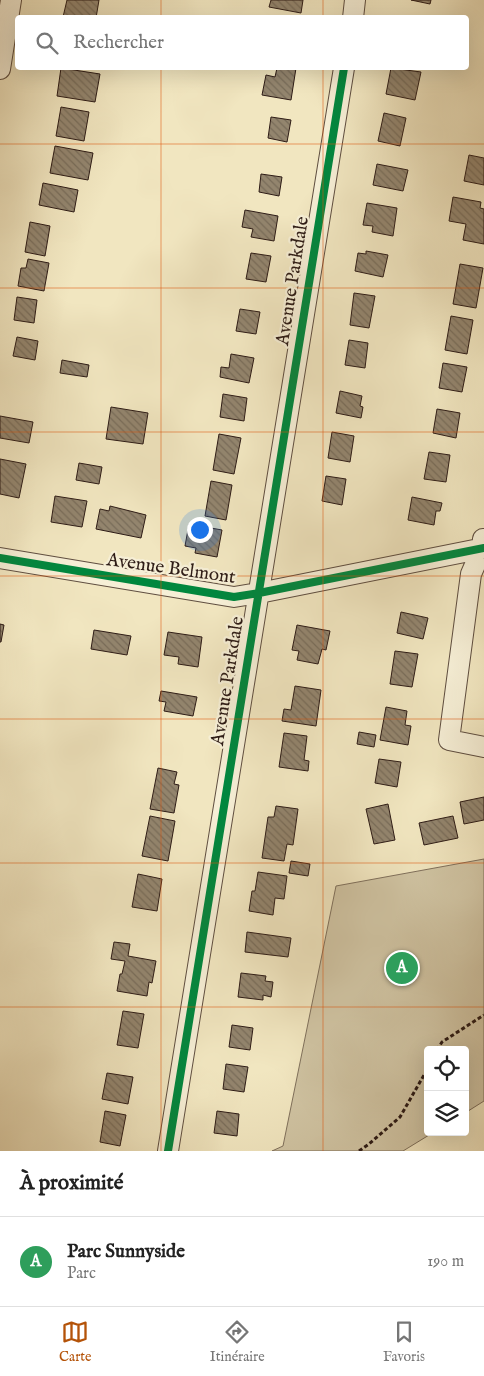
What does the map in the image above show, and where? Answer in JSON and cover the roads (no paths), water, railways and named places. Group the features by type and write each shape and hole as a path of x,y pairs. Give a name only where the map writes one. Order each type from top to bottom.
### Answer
{"street":[{"path":"0,69 11,0"},
{"path":"353,15 355,0"},
{"name":"Avenue Parkdale","path":"168,1151 344,70"},
{"path":"483,544 471,574 449,740 484,747"},
{"name":"Avenue Belmont","path":"0,558 234,597 483,544"}],"place":[{"name":"Parc Sunnyside","path":"402,968"}]}
